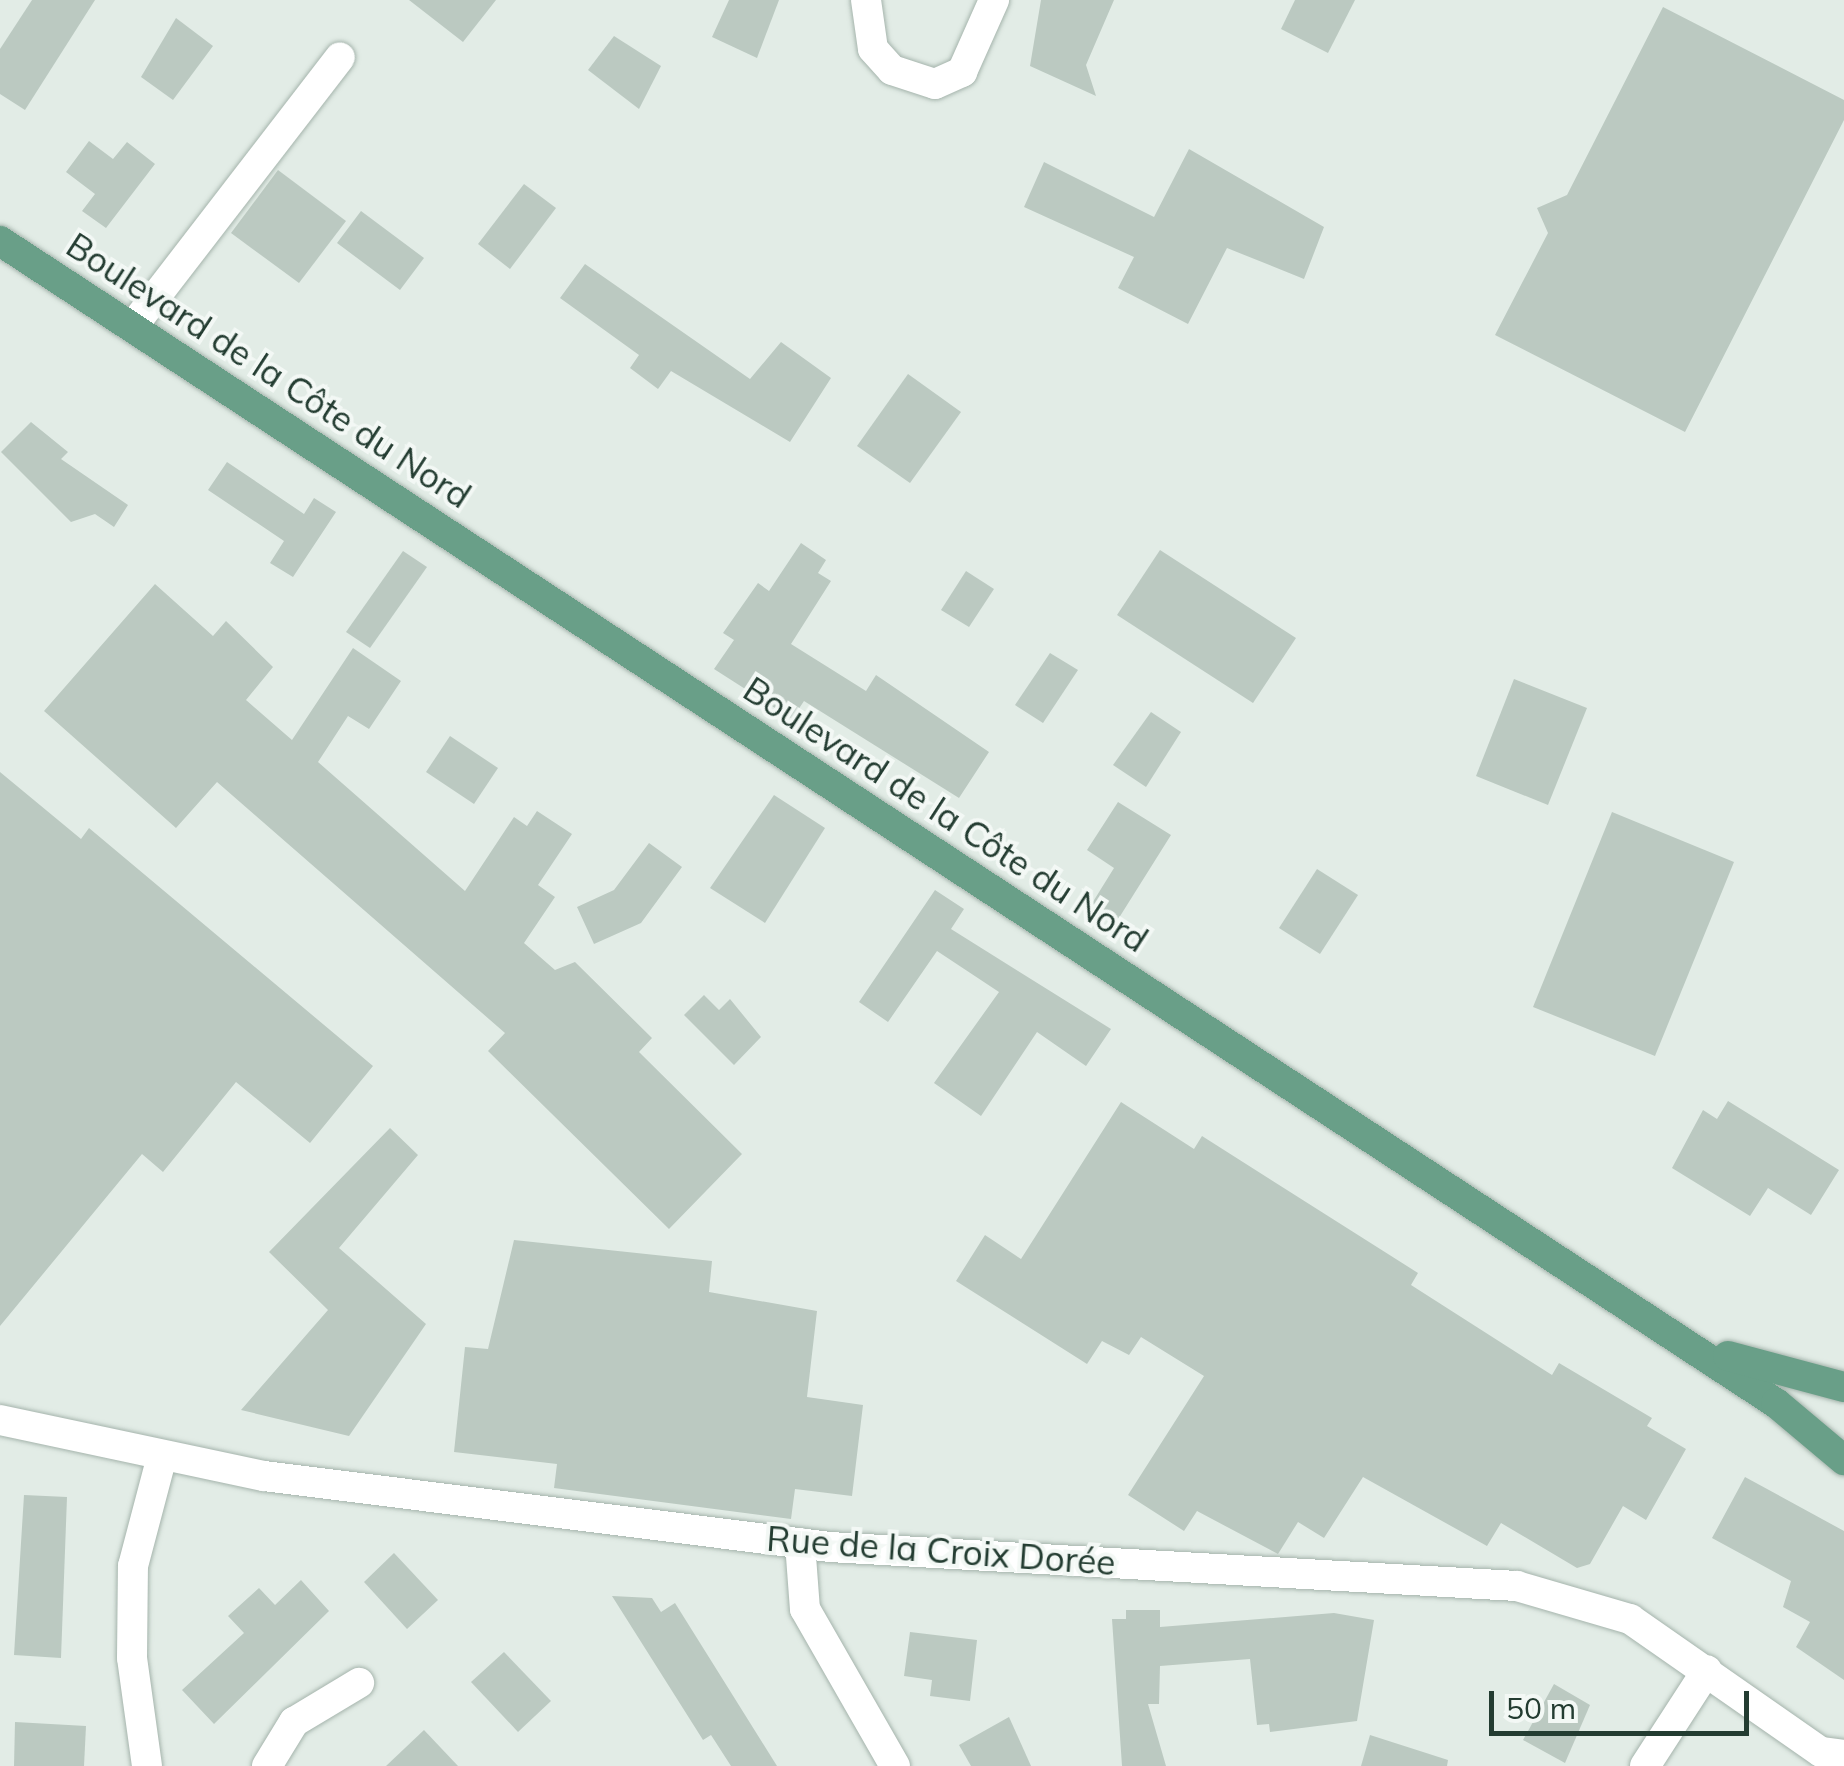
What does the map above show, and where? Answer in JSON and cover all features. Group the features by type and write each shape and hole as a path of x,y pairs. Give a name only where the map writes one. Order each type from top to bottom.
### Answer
{"main road":[{"name":"Boulevard de la Côte du Nord","path":"0,241 1670,1333 1844,1460"},
{"path":"1670,1333 1782,1377 1844,1386"}],"street":[{"path":"866,0 873,50 892,70 934,84 962,72 994,0"},
{"path":"134,326 340,56"},
{"name":"Rue de la Croix Dorée","path":"0,1420 162,1456 800,1542 1518,1586 1630,1619 1820,1752 1844,1755"},
{"path":"147,1766 132,1658 133,1566 162,1456"},
{"path":"800,1542 806,1609 895,1766"},
{"path":"1645,1766 1707,1670"},
{"path":"268,1766 294,1722 359,1683"}],"building":[{"path":"32,0 95,0 25,110 0,94 0,49"},
{"path":"409,0 496,0 463,42"},
{"path":"729,0 779,0 757,58 712,37"},
{"path":"1041,0 1114,0 1086,65 1096,96 1030,66"},
{"path":"1295,0 1355,0 1328,53 1281,29"},
{"path":"1663,7 1844,100 1844,120 1685,432 1495,335 1548,233 1537,208 1567,195"},
{"path":"176,18 213,46 173,100 141,77"},
{"path":"614,36 661,66 639,109 588,70"},
{"path":"89,141 113,159 127,142 155,164 106,228 82,211 95,194 66,172"},
{"path":"1189,149 1324,227 1304,279 1227,248 1188,324 1118,288 1134,257 1024,207 1044,162 1154,217"},
{"path":"278,170 346,221 299,283 231,233"},
{"path":"524,184 556,208 510,269 478,244"},
{"path":"361,211 424,258 400,290 337,243"},
{"path":"585,264 750,379 781,342 831,378 790,442 671,371 658,389 630,368 639,355 560,298"},
{"path":"908,374 961,412 910,483 857,446"},
{"path":"31,422 68,452 61,459 128,505 114,527 95,514 71,522 1,452"},
{"path":"227,462 304,514 314,498 336,512 293,577 270,563 284,541 208,490"},
{"path":"801,543 826,560 818,573 831,581 791,644 866,691 876,675 989,752 959,798 804,701 792,719 714,669 734,640 723,633 758,583 769,591"},
{"path":"1160,550 1296,638 1253,703 1117,615"},
{"path":"403,551 427,567 370,648 346,632"},
{"path":"966,571 994,589 969,627 941,610"},
{"path":"155,584 213,636 226,621 273,667 246,700 292,740 353,648 401,681 369,729 348,716 318,762 465,891 514,817 527,826 537,811 572,834 538,885 555,897 524,943 555,970 575,962 652,1038 639,1052 742,1154 669,1229 488,1051 505,1033 217,782 176,828 44,711"},
{"path":"1050,653 1078,670 1043,723 1015,705"},
{"path":"1514,679 1587,708 1548,805 1476,776"},
{"path":"1151,712 1181,732 1146,787 1113,765"},
{"path":"450,736 498,768 474,804 426,772"},
{"path":"0,772 81,839 89,828 373,1066 310,1143 236,1082 163,1172 142,1154 0,1326"},
{"path":"774,795 825,828 765,923 710,888"},
{"path":"1118,802 1171,835 1117,921 1091,905 1114,868 1087,850"},
{"path":"1612,812 1734,862 1655,1056 1533,1007"},
{"path":"649,843 682,867 641,923 594,944 577,907 614,890"},
{"path":"1317,869 1358,895 1320,954 1279,928"},
{"path":"935,890 964,909 951,929 1111,1029 1086,1066 1037,1032 981,1116 934,1083 999,992 937,951 888,1022 859,1002"},
{"path":"704,995 719,1010 730,999 761,1037 734,1065 684,1015"},
{"path":"1728,1101 1839,1170 1811,1215 1768,1188 1750,1216 1672,1168 1703,1110 1717,1119"},
{"path":"1121,1102 1194,1149 1202,1136 1418,1273 1411,1285 1552,1375 1559,1363 1652,1418 1647,1426 1686,1449 1646,1520 1623,1506 1590,1564 1577,1568 1501,1523 1487,1546 1363,1477 1324,1538 1298,1522 1278,1554 1197,1511 1184,1531 1128,1495 1204,1376 1141,1337 1129,1355 1102,1341 1087,1364 956,1281 985,1235 1021,1259"},
{"path":"390,1128 418,1155 339,1248 426,1324 349,1436 241,1410 328,1310 269,1252"},
{"path":"514,1240 712,1261 709,1292 817,1311 807,1397 863,1405 852,1496 795,1489 791,1519 554,1488 557,1464 454,1452 465,1347 488,1349"},
{"path":"1745,1477 1844,1531 1844,1680 1796,1647 1810,1622 1783,1607 1791,1581 1712,1538"},
{"path":"24,1495 67,1497 61,1658 14,1655"},
{"path":"394,1553 438,1600 407,1629 364,1582"},
{"path":"301,1580 329,1611 214,1724 182,1690 244,1633 228,1616 259,1588 275,1605"},
{"path":"612,1596 652,1598 661,1612 675,1603 777,1766 731,1766 711,1735 703,1740"},
{"path":"1126,1610 1160,1610 1160,1627 1334,1613 1374,1620 1357,1721 1270,1732 1269,1724 1257,1725 1250,1659 1160,1666 1159,1704 1148,1704 1166,1766 1122,1766 1112,1619 1126,1619"},
{"path":"910,1632 977,1640 970,1701 930,1696 932,1680 904,1676"},
{"path":"504,1652 551,1701 518,1732 471,1682"},
{"path":"1554,1684 1590,1705 1565,1763 1523,1740"},
{"path":"1009,1717 1031,1766 971,1766 959,1745"},
{"path":"15,1722 86,1726 84,1766 14,1766"},
{"path":"424,1730 458,1766 386,1766"},
{"path":"1370,1735 1448,1760 1447,1766 1361,1766"}]}
